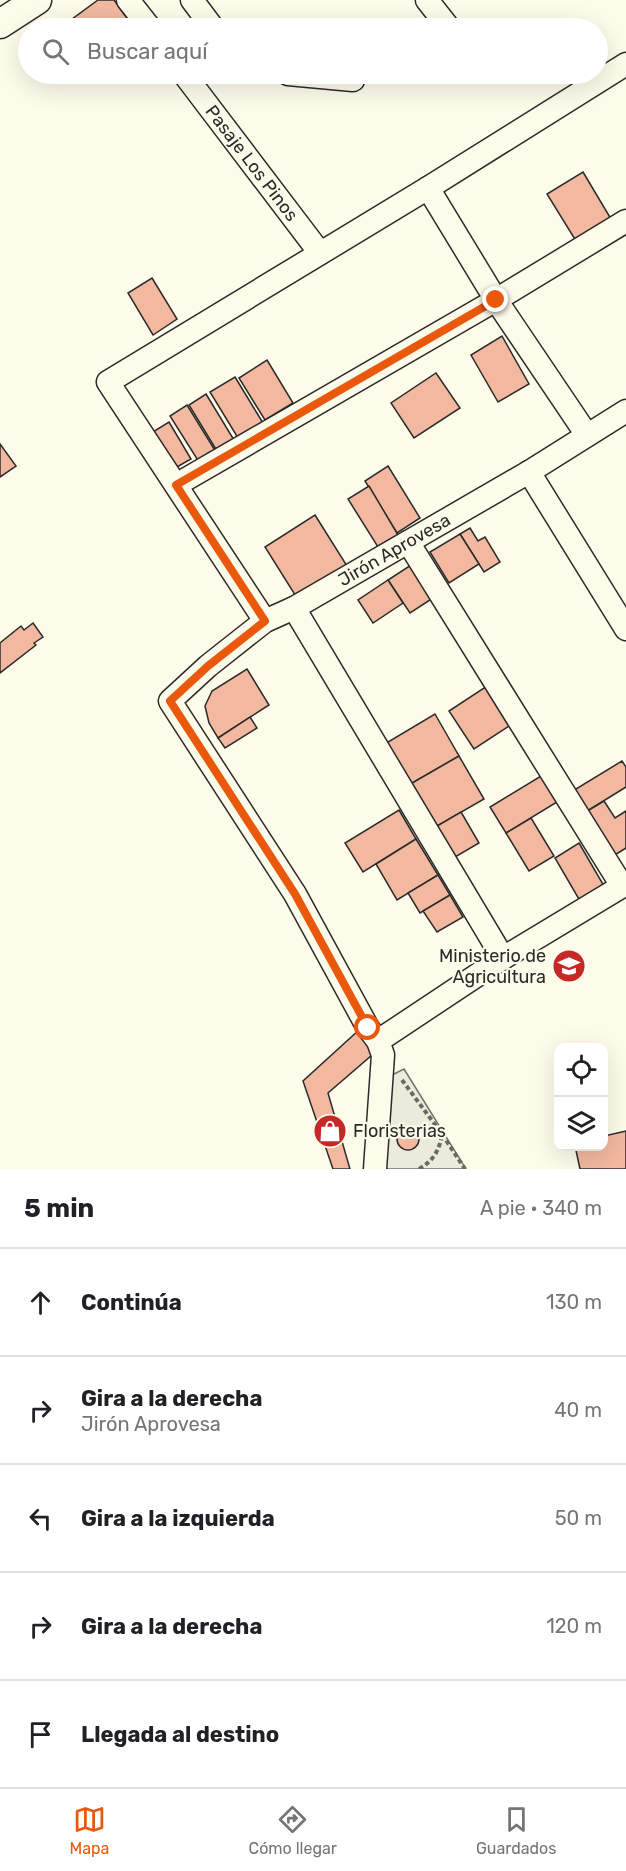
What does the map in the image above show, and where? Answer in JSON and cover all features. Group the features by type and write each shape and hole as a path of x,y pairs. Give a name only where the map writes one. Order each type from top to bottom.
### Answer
{"main road":[{"path":"0,24 37,0"}],"street":[{"path":"128,0 142,18"},
{"path":"192,0 206,18"},
{"path":"427,0 441,18"},
{"path":"608,75 626,64"},
{"name":"Pasaje Los Pinos","path":"192,84 320,253"},
{"path":"265,621 108,382 428,188 594,84"},
{"path":"428,188 496,300 587,435"},
{"path":"176,485 496,300 626,221"},
{"name":"Jirón Aprovesa","path":"380,1048 295,894 170,701 208,666 265,621 294,609 529,472 626,411"},
{"path":"529,472 626,628"},
{"path":"375,1169 380,1048 503,958 624,885 408,542"},
{"path":"294,609 503,958"}],"path":[{"path":"380,1048 465,1169"},
{"path":"419,1169 432,1160 440,1148 442,1134"}],"shaded area":[{"path":"404,1069 466,1169 384,1169 392,1075"}],"building":[{"path":"98,0 114,0 127,18 74,18"},
{"path":"583,172 611,219 576,241 547,194"},
{"path":"152,278 177,319 153,335 128,293"},
{"path":"502,336 529,384 498,402 471,355"},
{"path":"267,360 293,403 265,420 239,378"},
{"path":"436,373 460,408 414,438 391,403"},
{"path":"235,377 263,423 238,438 210,392"},
{"path":"206,394 234,440 217,451 189,405"},
{"path":"187,405 216,452 199,462 170,416"},
{"path":"169,422 191,459 170,471 148,435"},
{"path":"0,444 16,466 0,477"},
{"path":"388,466 420,518 397,533 365,481"},
{"path":"369,486 398,535 378,547 348,499"},
{"path":"315,515 347,566 297,598 265,547"},
{"path":"470,528 478,541 485,537 500,562 484,572 460,534"},
{"path":"460,534 479,564 449,583 430,552"},
{"path":"411,565 433,598 410,613 388,580"},
{"path":"388,580 403,603 373,623 358,600"},
{"path":"33,623 43,637 0,673 0,643 21,626 24,630"},
{"path":"247,669 269,705 218,738 209,723 205,706 212,691"},
{"path":"487,686 512,724 474,749 449,711"},
{"path":"435,714 459,756 407,786 383,745"},
{"path":"250,717 257,728 225,748 218,738"},
{"path":"459,756 484,799 432,829 407,786"},
{"path":"622,761 626,767 626,787 584,813 571,792"},
{"path":"541,776 557,802 506,833 490,807"},
{"path":"604,801 615,818 626,811 626,848 610,858 584,813"},
{"path":"399,810 416,839 363,872 345,843"},
{"path":"461,812 479,843 450,860 432,829"},
{"path":"531,818 554,856 529,871 506,833"},
{"path":"416,839 438,875 397,900 376,864"},
{"path":"579,843 604,886 580,901 555,858"},
{"path":"438,875 450,895 420,913 408,893"},
{"path":"450,895 463,917 437,932 423,911"},
{"name":"Floristerias","path":"359,1030 372,1055 328,1093 350,1169 333,1169 303,1081"},
{"path":"408,1128 416,1131 419,1139 416,1147 408,1150 400,1147 397,1139 400,1131"},
{"path":"626,1131 626,1169 580,1169 576,1151 608,1151 608,1135"}],"place":[{"name":"Ministerio de Agricultura","path":"569,966"},
{"name":"Floristerias","path":"330,1131"}],"route":[{"path":"368,1028 295,894 170,701 208,666 265,621 176,485 496,300"}]}
